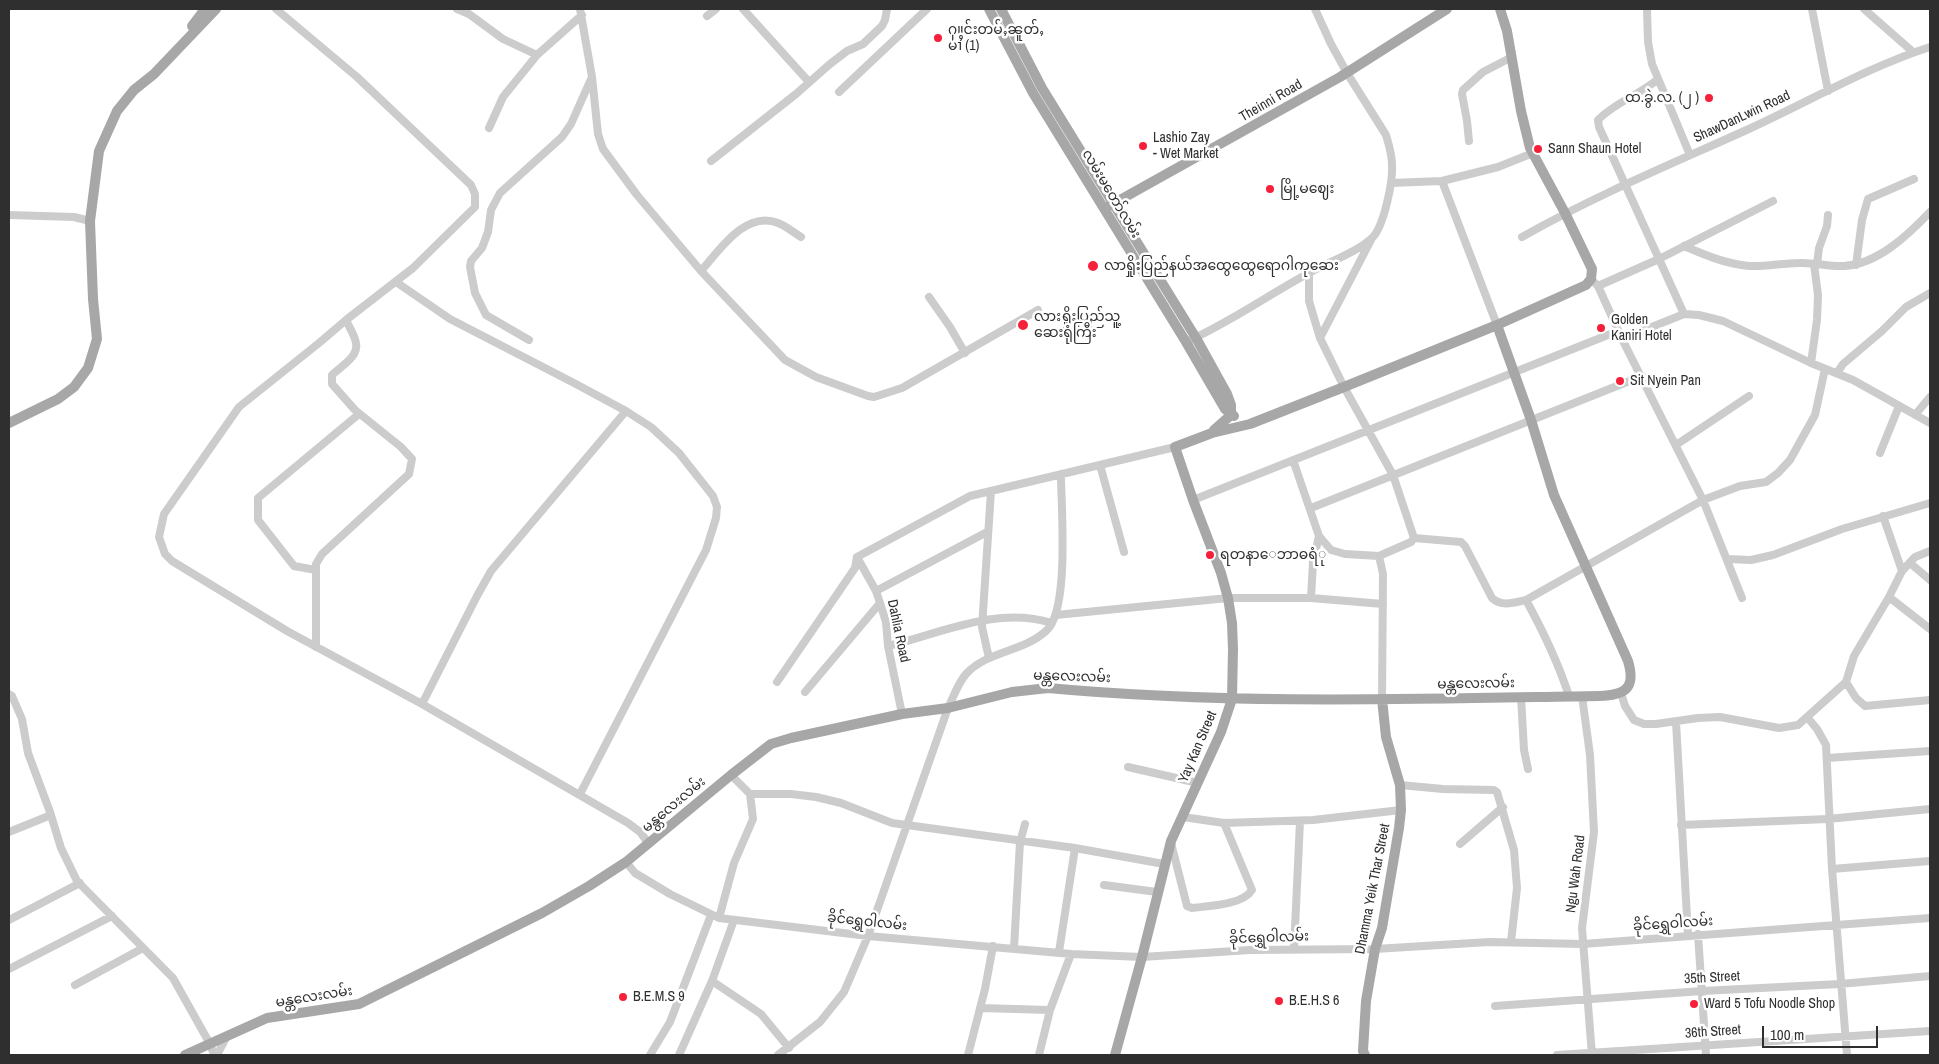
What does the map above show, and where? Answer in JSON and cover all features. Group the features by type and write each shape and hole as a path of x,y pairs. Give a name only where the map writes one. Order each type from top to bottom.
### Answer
{"main road":[{"path":"154,74 206,9"},
{"path":"9,423 58,399 79,380 88,368 98,339 93,299 90,221 99,151 117,111 134,90 154,74 216,9"},
{"name":"လမ်းမတော်လမ်း","path":"989,9 1007,32 1042,88 1057,122 1104,208 1227,394 1231,405 1231,415"},
{"name":"လမ်းမတော်လမ်း","path":"1001,9 1007,32"},
{"name":"Theinni Road","path":"1104,208 1240,135 1347,73 1447,9"},
{"path":"1175,447 1212,432 1250,424 1344,387 1594,282 1592,269 1566,213 1533,153 1524,129 1507,31 1500,9"},
{"name":"လမ်းမတော်လမ်း","path":"1057,122 1114,203 1191,340"},
{"path":"1497,324 1532,420 1554,495 1630,667 1631,682 1621,693"},
{"path":"1212,432 1231,415 1250,424"},
{"name":"Yay Kan Street","path":"1115,1055 1171,842 1221,732 1232,699 1233,649 1228,598 1175,447"},
{"name":"မန္တလေးလမ်း","path":"185,1055 267,1018 359,1004 542,913 590,886 626,862 770,744 791,738 902,714 948,708 1012,692 1048,688 1232,699 1612,696 1621,693"},
{"name":"Dhamma Yeik Thar Street","path":"1365,1055 1363,1051 1364,1020 1375,949 1382,928 1401,810 1400,785 1386,737 1382,699"}],"street":[{"path":"276,9 358,77 471,185 475,194 476,207 414,268 346,320 319,344 239,407 164,514 159,537 165,554 172,561 316,647 422,704 580,794 628,823 640,832 649,844"},
{"path":"457,9 469,14 503,39 537,55"},
{"path":"707,16 716,9"},
{"path":"743,9 809,82"},
{"path":"711,161 830,64 847,51 863,44 885,20 887,9"},
{"path":"839,92 927,9"},
{"path":"1320,338 1353,272 1378,230 1393,166 1386,135 1347,73 1316,11 1324,9"},
{"path":"1648,9 1649,52 1658,79 1690,155"},
{"path":"1812,9 1828,91"},
{"path":"1864,9 1913,52"},
{"path":"490,128 503,97 537,55 581,12"},
{"path":"581,12 592,77 598,134 603,149 637,196 701,271 785,360 816,377 874,397 902,388 1038,310"},
{"name":"ShawDanLwin Road","path":"1522,238 1566,213 1913,52 1930,47"},
{"path":"1469,141 1463,90 1483,72 1512,57"},
{"path":"529,340 486,315 475,293 470,267 471,261 482,248 488,232 491,210 495,200 500,193 562,137 571,124 592,77"},
{"path":"1658,79 1635,96 1605,112 1598,120 1599,127 1684,314"},
{"path":"1390,183 1442,181 1498,167 1533,153"},
{"path":"1856,265 1862,220 1868,199 1914,179"},
{"path":"1442,181 1497,324"},
{"path":"1742,598 1703,500 1594,282 1658,259 1773,201"},
{"path":"1684,246 1715,259 1750,266 1800,262 1843,266 1856,265 1893,245 1915,228 1930,212"},
{"path":"9,215 74,217 90,221"},
{"path":"1811,363 1818,320 1816,264 1819,248 1827,226 1828,215"},
{"path":"701,271 738,231 753,222 777,222 801,237"},
{"path":"1191,340 1372,238"},
{"path":"1309,273 1309,301 1320,338 1344,387 1393,475 1414,538"},
{"path":"396,282 450,319 626,411 651,428 679,453 713,496 717,507 716,518 706,550 580,794"},
{"path":"1837,373 1843,364 1882,332 1906,308 1930,293"},
{"path":"929,297 965,353"},
{"path":"1622,340 1684,314 1723,321 1811,363 1853,380 1930,423"},
{"path":"316,647 316,564 322,554 409,474 412,459 401,447 359,414 332,384 332,375 348,361 356,350 356,343 346,320"},
{"path":"1193,500 1618,331"},
{"path":"1414,538 1461,542 1465,546 1492,598 1498,603 1504,604 1526,600 1703,500 1740,486 1766,482 1790,460 1815,414 1825,369"},
{"path":"1311,508 1642,376"},
{"path":"1676,445 1750,396"},
{"path":"1915,415 1930,397"},
{"path":"1880,453 1899,406"},
{"path":"422,704 477,596 492,571 626,411"},
{"path":"316,570 294,566 258,520 258,498 359,414"},
{"path":"778,682 855,568 857,557 970,496 1175,447"},
{"path":"1293,460 1319,536 1331,550 1345,554 1379,556 1411,542 1414,538"},
{"path":"1100,465 1124,552"},
{"path":"712,981 761,1014 783,1053 820,1022 844,992 868,936 948,708 966,674 990,658 1029,643 1047,631 1056,614 1062,556 1060,474"},
{"path":"990,658 982,620 991,491"},
{"path":"1728,559 1751,560 1773,555 1842,529 1930,503"},
{"path":"1883,516 1902,571"},
{"path":"876,591 987,532"},
{"path":"1311,598 1313,562 1319,536"},
{"path":"1621,693 1625,706 1634,720 1644,724 1720,717 1779,728 1798,725 1846,682 1854,656 1902,571 1916,557 1930,551"},
{"path":"1379,556 1383,574 1382,699"},
{"name":"Dahlia Road","path":"857,557 876,591 886,622 888,646 902,714"},
{"path":"1910,563 1930,580"},
{"path":"1889,597 1930,629"},
{"path":"1056,614 1228,598 1311,598 1383,604"},
{"path":"1526,600 1558,664 1569,696"},
{"path":"805,692 880,603"},
{"path":"888,646 982,620 1019,616 1036,618 1052,623"},
{"path":"1846,682 1856,698 1865,706 1930,700"},
{"path":"9,694 12,696 22,719 28,753 61,848 80,883 173,978 216,1055"},
{"name":"Ngu Wah Road","path":"1582,696 1590,755 1594,832 1582,928 1592,1054"},
{"path":"1521,697 1524,750 1528,769"},
{"path":"1807,717 1817,729 1826,745 1828,818 1847,1055"},
{"path":"1676,722 1688,934"},
{"path":"1827,758 1930,751"},
{"path":"1128,767 1198,783"},
{"path":"719,918 734,863 753,819 750,794 731,775"},
{"path":"1400,785 1443,789 1494,790 1497,792 1514,850 1516,869 1517,888 1511,942"},
{"path":"750,794 791,794 816,797 841,803 892,823 907,826 1075,848 1164,864"},
{"path":"1460,844 1502,807"},
{"path":"1681,825 1828,818 1930,809"},
{"path":"1183,817 1224,823 1300,821 1401,810"},
{"path":"9,832 51,815"},
{"path":"1294,950 1300,821"},
{"path":"1171,842 1187,906 1192,908 1231,903 1249,894 1252,890 1224,823"},
{"path":"1014,948 1020,842 1025,824"},
{"path":"1059,952 1075,848"},
{"path":"1832,869 1930,860"},
{"name":"ခိုင်ရွှေဝါလမ်း","path":"626,862 635,873 719,918 868,936 1071,954 1142,957 1250,950 1375,949 1489,942 1583,944 1688,934 1930,918"},
{"path":"9,920 80,883"},
{"path":"1104,885 1157,892"},
{"path":"650,1055 670,1022 711,915"},
{"path":"9,969 112,916"},
{"path":"678,1055 712,981 734,920"},
{"path":"1698,934 1706,1055"},
{"path":"968,1055 993,946"},
{"path":"75,985 143,948"},
{"path":"1039,1055 1050,1010 1071,954"},
{"name":"35th Street","path":"1495,1006 1702,991 1840,984 1930,976"},
{"path":"980,1008 1050,1010"},
{"name":"36th Street","path":"1557,1055 1930,1031"},
{"path":"216,1055 227,1036"}],"place":[{"name":"ႁူင်းတမ်ႇၼူတ်ႇ မၢႆ (1)","path":"938,38"},
{"name":"ထ.ခွဲ.လ. (၂ )","path":"1709,98"},
{"name":"Lashio Zay - Wet Market","path":"1143,146"},
{"name":"Sann Shaun Hotel","path":"1538,149"},
{"name":"မြို့မဈေး","path":"1270,189"},
{"name":"လာရှိုးပြည်နယ်အထွေထွေရောဂါကုဆေး","path":"1093,266"},
{"name":"လားရှိုးပြည်သူ့ ဆေးရုံကြီး","path":"1023,325"},
{"name":"Golden Kaniri Hotel","path":"1601,328"},
{"name":"Sit Nyein Pan","path":"1620,381"},
{"name":"ရတနာေဘာဓရံု","path":"1210,555"},
{"name":"B.E.M.S 9","path":"623,997"},
{"name":"B.E.H.S 6","path":"1279,1001"},
{"name":"Ward 5 Tofu Noodle Shop","path":"1694,1004"}]}
